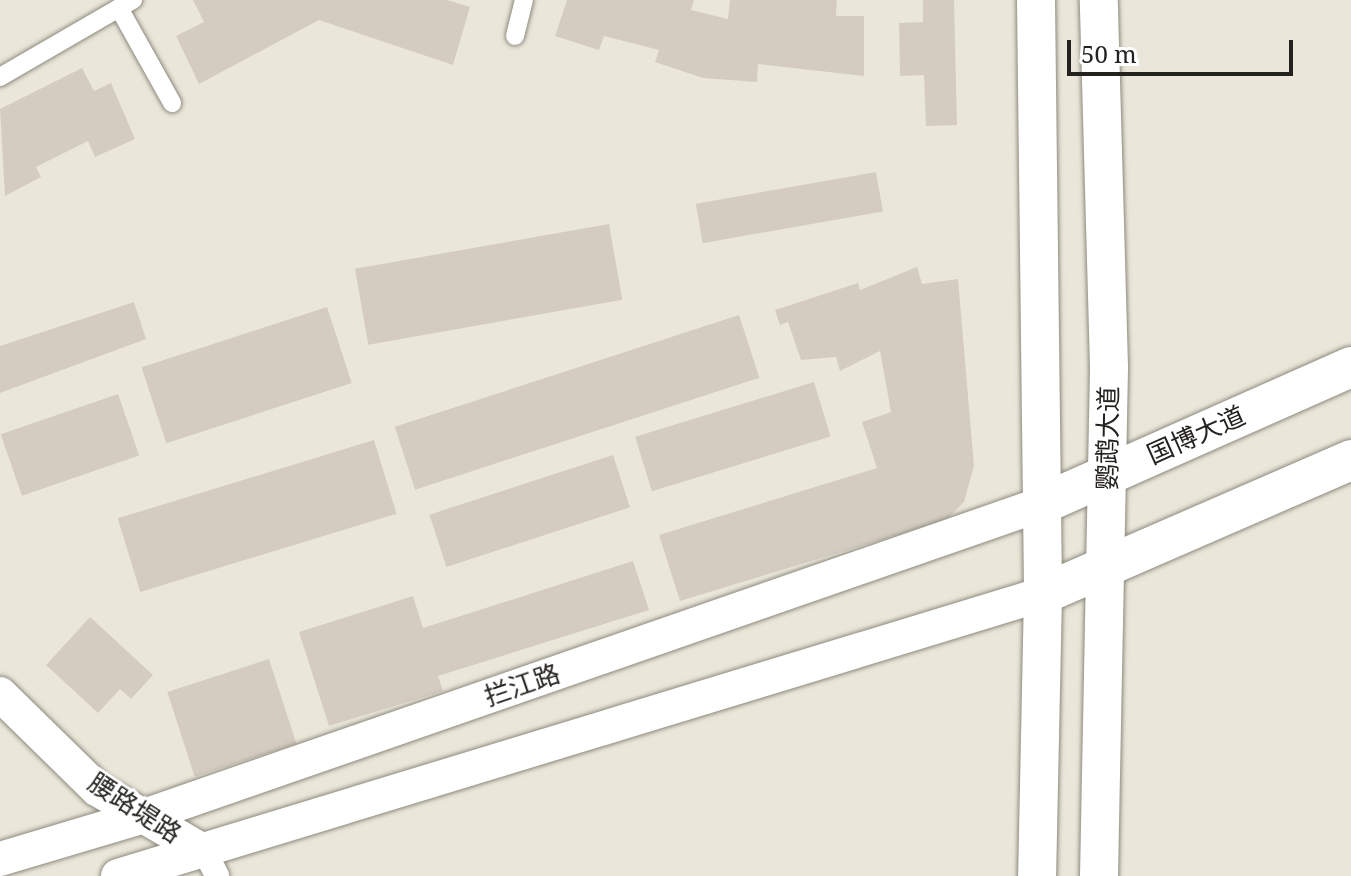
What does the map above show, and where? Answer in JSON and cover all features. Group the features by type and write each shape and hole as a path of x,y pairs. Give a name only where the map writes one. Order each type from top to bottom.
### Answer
{"highway":[{"name":"国博大道","path":"1042,504 1351,367"},
{"path":"1043,594 1104,564 1351,460"}],"main road":[{"path":"1036,0 1043,594 1037,876"},
{"name":"鹦鹉大道","path":"1099,0 1108,474 1099,876"},
{"name":"拦江路","path":"0,859 144,816 1042,504"},
{"path":"118,876 211,864 1043,594"},
{"name":"腰路堤路","path":"0,694 97,789 144,816 211,864"}],"street":[{"path":"515,36 524,0"},
{"path":"0,77 126,4 172,103"}],"building":[{"path":"193,0 447,0 470,7 453,65 319,20 199,84 176,36 204,22"},
{"path":"567,0 694,0 691,10 728,19 730,0 837,0 836,16 864,16 864,76 758,64 757,82 703,78 655,62 659,50 604,36 599,50 555,36"},
{"path":"923,0 954,0 957,125 926,126 924,75 900,76 899,23 923,22"},
{"path":"82,68 94,91 111,83 135,139 95,157 88,141 36,167 41,177 5,196 0,109"},
{"path":"876,172 883,211 703,243 696,204"},
{"path":"609,224 622,300 368,345 355,269"},
{"path":"917,267 922,284 958,279 974,466 964,502 946,520 680,601 659,535 877,468 862,422 891,412 880,351 840,371 836,357 801,360 788,322 780,325 775,310 858,283 860,290"},
{"path":"134,302 146,339 0,393 0,346"},
{"path":"327,307 352,383 166,443 142,367"},
{"path":"739,315 759,378 415,490 395,427"},
{"path":"814,382 831,437 652,491 635,437"},
{"path":"118,394 139,455 22,496 1,434"},
{"path":"374,440 397,514 140,592 118,518"},
{"path":"613,455 630,507 446,567 429,515"},
{"path":"633,561 649,610 438,676 443,691 329,726 299,632 413,596 423,628"},
{"path":"90,617 153,675 131,699 120,689 98,713 46,665"},
{"path":"269,659 297,744 195,777 167,692"}]}
